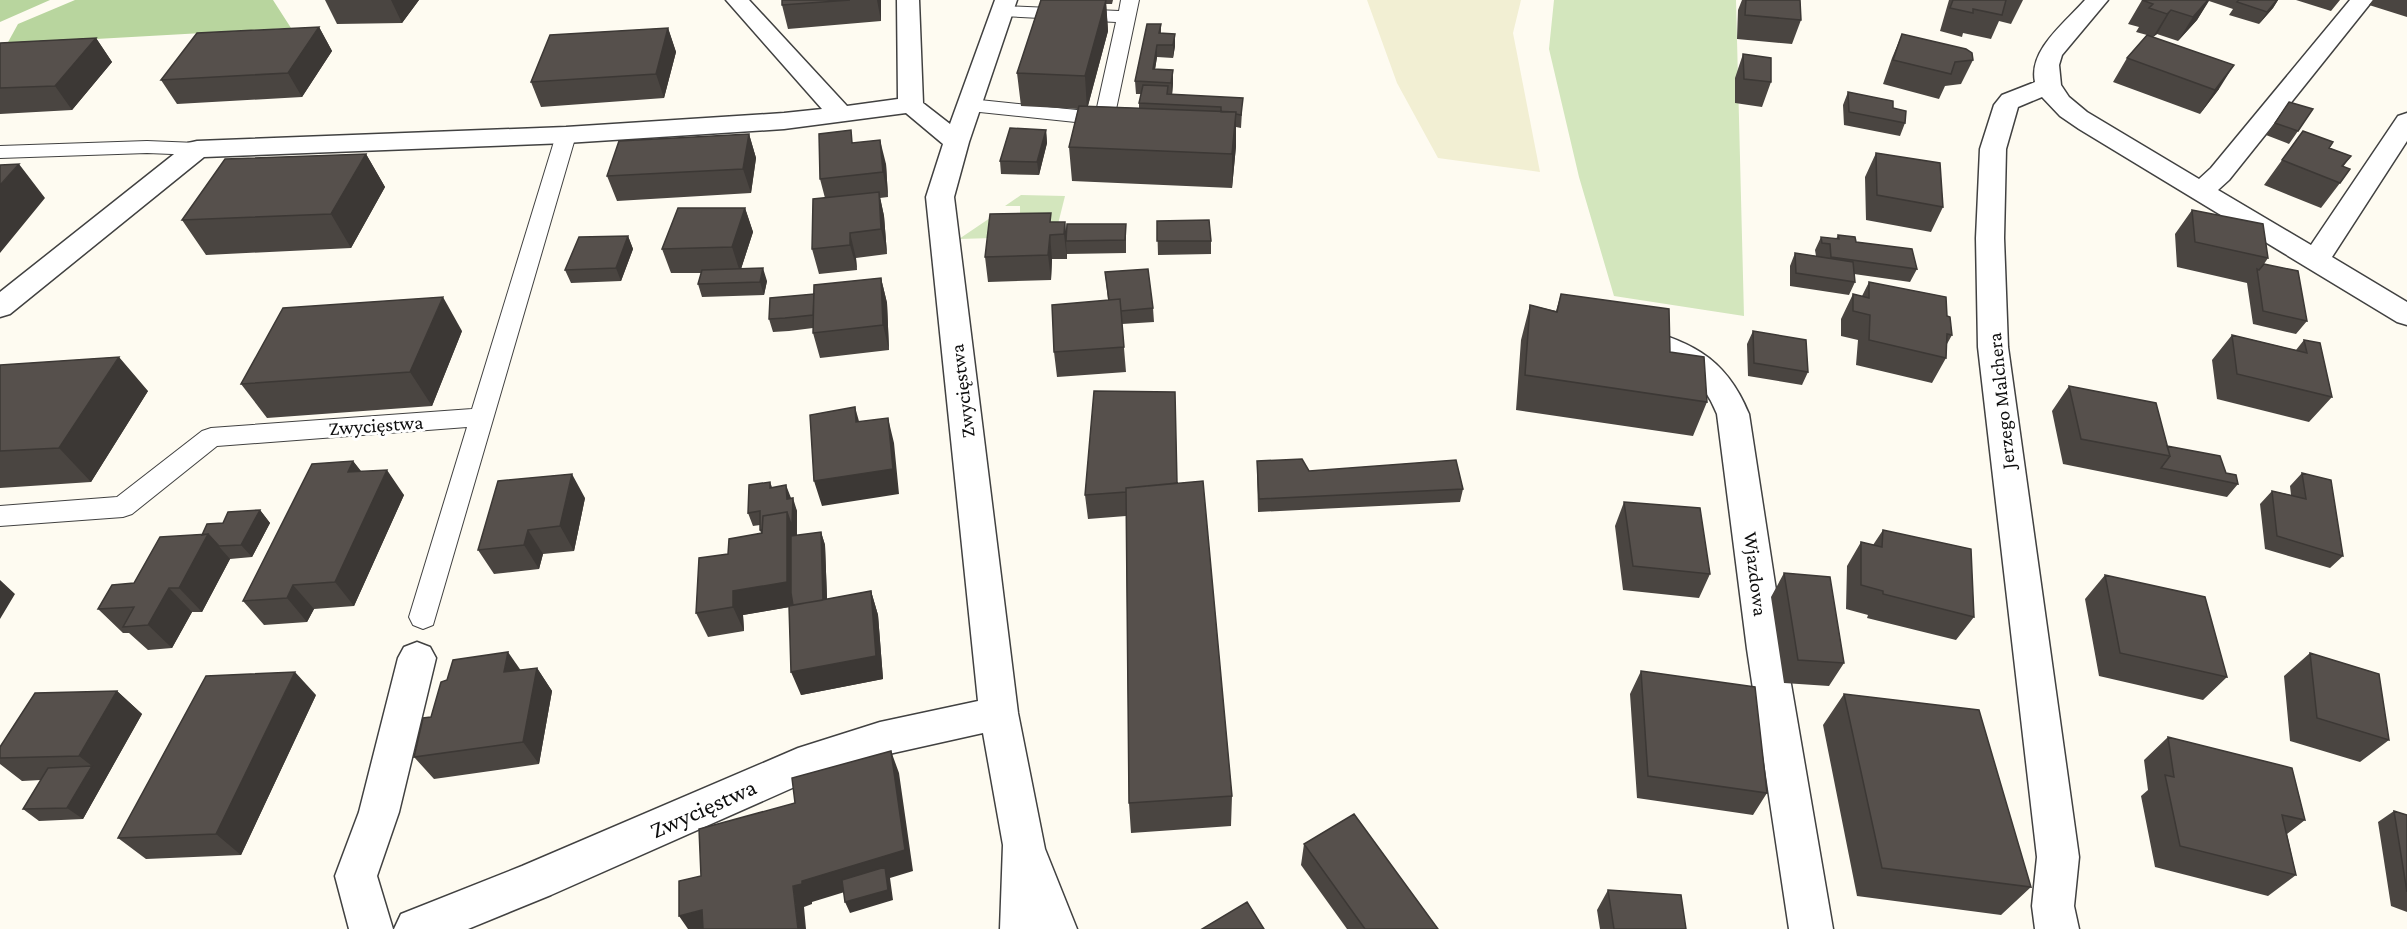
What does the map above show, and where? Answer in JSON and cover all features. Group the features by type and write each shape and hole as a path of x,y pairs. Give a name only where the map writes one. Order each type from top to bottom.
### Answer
{"street":[{"path":"737,0 839,112"},
{"path":"908,0 911,105"},
{"path":"2097,0 2052,53 2044,74 2048,86 2072,114 2407,315"},
{"path":"2201,191 2220,174 2362,0"},
{"name":"Zwycięstwa","path":"1004,5 956,142 940,197 999,713 1024,845 1022,929"},
{"name":"Jerzego Malchera","path":"2048,86 2011,100 2006,105 1998,124 1993,149 1989,238 1993,348 2058,857 2053,906 2057,929"},
{"path":"0,307 197,149 566,135 784,121 839,112 911,105 956,142"},
{"path":"2316,260 2407,121"},
{"name":"Wjazdowa","path":"1598,321 1668,347 1700,364 1722,387 1729,402 1738,438 1766,649 1811,929"},
{"path":"371,929 356,876 379,812 417,658"},
{"name":"Zwycięstwa","path":"416,929 537,882 798,766 880,740 999,713"},
{"path":"1024,845 1055,929"}],"lane":[{"path":"970,105 1104,119 1128,9 1004,5"},
{"path":"423,617 566,135"},
{"path":"0,152 147,147 197,149"},
{"name":"Zwycięstwa","path":"0,516 123,507 211,437 482,417"}],"shaded area":[{"path":"1367,0 1521,0 1513,33 1540,172 1438,158 1397,83"}],"green space":[{"path":"0,0 50,0 0,22"},
{"path":"75,0 273,0 291,28 7,44 18,24"},
{"path":"1554,0 1736,0 1744,316 1614,296 1579,177 1549,49"},
{"path":"1021,195 1065,196 1055,236 959,239 993,216 1020,224 1020,206 1005,206"}],"building":[{"path":"782,0 850,0 782,5"},
{"path":"1041,0 1106,0 1085,76 1017,73"},
{"path":"1746,0 1800,0 1801,20 1745,15"},
{"path":"1953,0 2006,0 2002,15 1973,9 1973,13 1950,8"},
{"path":"2142,0 2208,0 2193,17 2171,10 2167,14 2149,8 2153,4"},
{"path":"2239,0 2277,0 2267,12 2237,2"},
{"path":"1147,24 1161,24 1159,33 1175,34 1173,45 1157,45 1153,69 1173,70 1171,83 1135,81"},
{"path":"319,27 288,73 161,80 197,33"},
{"path":"668,28 656,74 531,82 550,35"},
{"path":"1902,34 1966,49 1972,53 1973,60 1955,62 1951,74 1893,60"},
{"path":"2147,35 2234,65 2215,90 2127,58"},
{"path":"96,38 55,86 0,88 0,43"},
{"path":"1743,54 1771,58 1771,82 1744,79"},
{"path":"1143,85 1168,86 1167,94 1243,98 1241,115 1236,112 1221,112 1221,107 1139,103"},
{"path":"1848,92 1893,101 1893,108 1906,111 1905,123 1849,112"},
{"path":"2289,102 2313,109 2298,131 2275,123"},
{"path":"1079,106 1236,112 1232,154 1069,147"},
{"path":"1010,128 1046,130 1037,162 1000,161"},
{"path":"851,130 852,143 880,140 883,172 820,179 819,134"},
{"path":"2303,131 2333,142 2329,148 2351,156 2342,166 2350,169 2340,183 2282,160"},
{"path":"749,134 743,169 607,176 619,141"},
{"path":"1876,153 1940,163 1943,207 1877,195"},
{"path":"366,154 331,214 182,220 225,159"},
{"path":"19,164 0,185 0,165"},
{"path":"879,192 881,229 850,233 850,245 812,249 813,199"},
{"path":"678,208 745,208 732,247 662,249"},
{"path":"2192,210 2263,224 2268,258 2195,242"},
{"path":"1051,213 1050,222 1065,222 1064,234 1050,235 1048,255 985,257 990,214"},
{"path":"1209,220 1211,241 1157,241 1157,221"},
{"path":"1067,224 1126,224 1125,240 1066,241"},
{"path":"1838,235 1855,237 1856,242 1912,249 1917,269 1831,257 1830,244 1822,243 1821,237 1839,239"},
{"path":"628,236 616,268 565,270 579,237"},
{"path":"1795,253 1853,262 1855,282 1796,273"},
{"path":"2264,264 2298,271 2307,321 2263,311 2257,269 2259,270"},
{"path":"763,268 760,282 698,284 702,270"},
{"path":"1148,269 1153,308 1121,311 1120,299 1109,300 1105,272"},
{"path":"881,278 883,325 813,333 814,285"},
{"path":"1869,282 1946,297 1947,316 1950,317 1952,335 1947,334 1946,358 1869,340 1870,315 1853,311 1853,294 1869,298"},
{"path":"814,294 813,315 769,319 770,298"},
{"path":"1561,294 1669,309 1670,352 1704,357 1707,402 1525,375 1530,305 1557,312"},
{"path":"443,297 410,372 241,384 283,308"},
{"path":"1120,299 1124,347 1054,352 1052,305"},
{"path":"1753,331 1806,340 1808,372 1754,363"},
{"path":"2232,335 2307,353 2304,340 2320,343 2332,397 2237,374"},
{"path":"119,357 59,448 0,451 0,365"},
{"path":"2069,386 2156,403 2170,456 2081,439"},
{"path":"1094,391 1175,392 1177,483 1126,488 1126,492 1085,495"},
{"path":"855,407 856,422 888,418 893,469 814,481 810,415"},
{"path":"2167,446 2220,456 2226,473 2236,475 2238,484 2161,468 2170,456"},
{"path":"1302,459 1309,471 1456,460 1463,489 1259,499 1257,461"},
{"path":"353,461 348,472 387,470 335,582 293,585 287,598 243,601 312,464"},
{"path":"2302,473 2331,480 2343,556 2277,536 2272,491 2306,499"},
{"path":"572,474 560,526 528,530 524,545 478,550 498,481"},
{"path":"1203,481 1232,796 1129,803 1126,488"},
{"path":"770,482 770,488 786,485 787,499 793,498 792,524 787,512 763,516 762,530 760,530 760,511 748,513 749,485"},
{"path":"1624,502 1700,508 1710,574 1633,566"},
{"path":"260,510 241,545 219,546 208,534 202,535 207,524 223,523 228,512"},
{"path":"787,512 787,582 733,591 733,607 696,613 699,558 728,554 729,539 762,533 763,516"},
{"path":"1883,530 1971,549 1974,617 1883,594 1883,591 1861,585 1861,542 1882,547"},
{"path":"821,532 823,600 793,605 791,536"},
{"path":"208,534 179,588 169,588 148,625 123,627 134,607 98,609 112,585 134,583 160,537"},
{"path":"1784,573 1830,577 1844,663 1798,660"},
{"path":"2105,575 2205,597 2227,677 2120,653"},
{"path":"871,591 876,656 791,672 789,606"},
{"path":"508,652 504,672 537,668 523,742 414,757 423,718 431,717 441,682 447,680 453,660"},
{"path":"2310,653 2379,674 2389,740 2317,718"},
{"path":"1641,671 1755,687 1767,793 1648,776"},
{"path":"295,672 216,834 118,838 206,676"},
{"path":"117,691 79,756 0,758 0,747 35,693"},
{"path":"1844,694 1979,710 2031,887 1882,868"},
{"path":"2168,737 2292,768 2305,820 2282,815 2296,875 2180,846 2165,775 2174,777"},
{"path":"891,751 905,850 802,881 802,884 793,886 798,929 703,929 702,910 679,916 679,881 701,876 699,829 795,803 792,778"},
{"path":"92,766 67,808 23,809 48,768"},
{"path":"2394,811 2407,815 2407,892"},
{"path":"1354,814 1438,929 1365,929 1304,844"},
{"path":"885,867 888,890 845,902 842,880"},
{"path":"1608,890 1681,895 1686,929 1614,929"},
{"path":"1247,902 1264,929 1202,929"}]}
